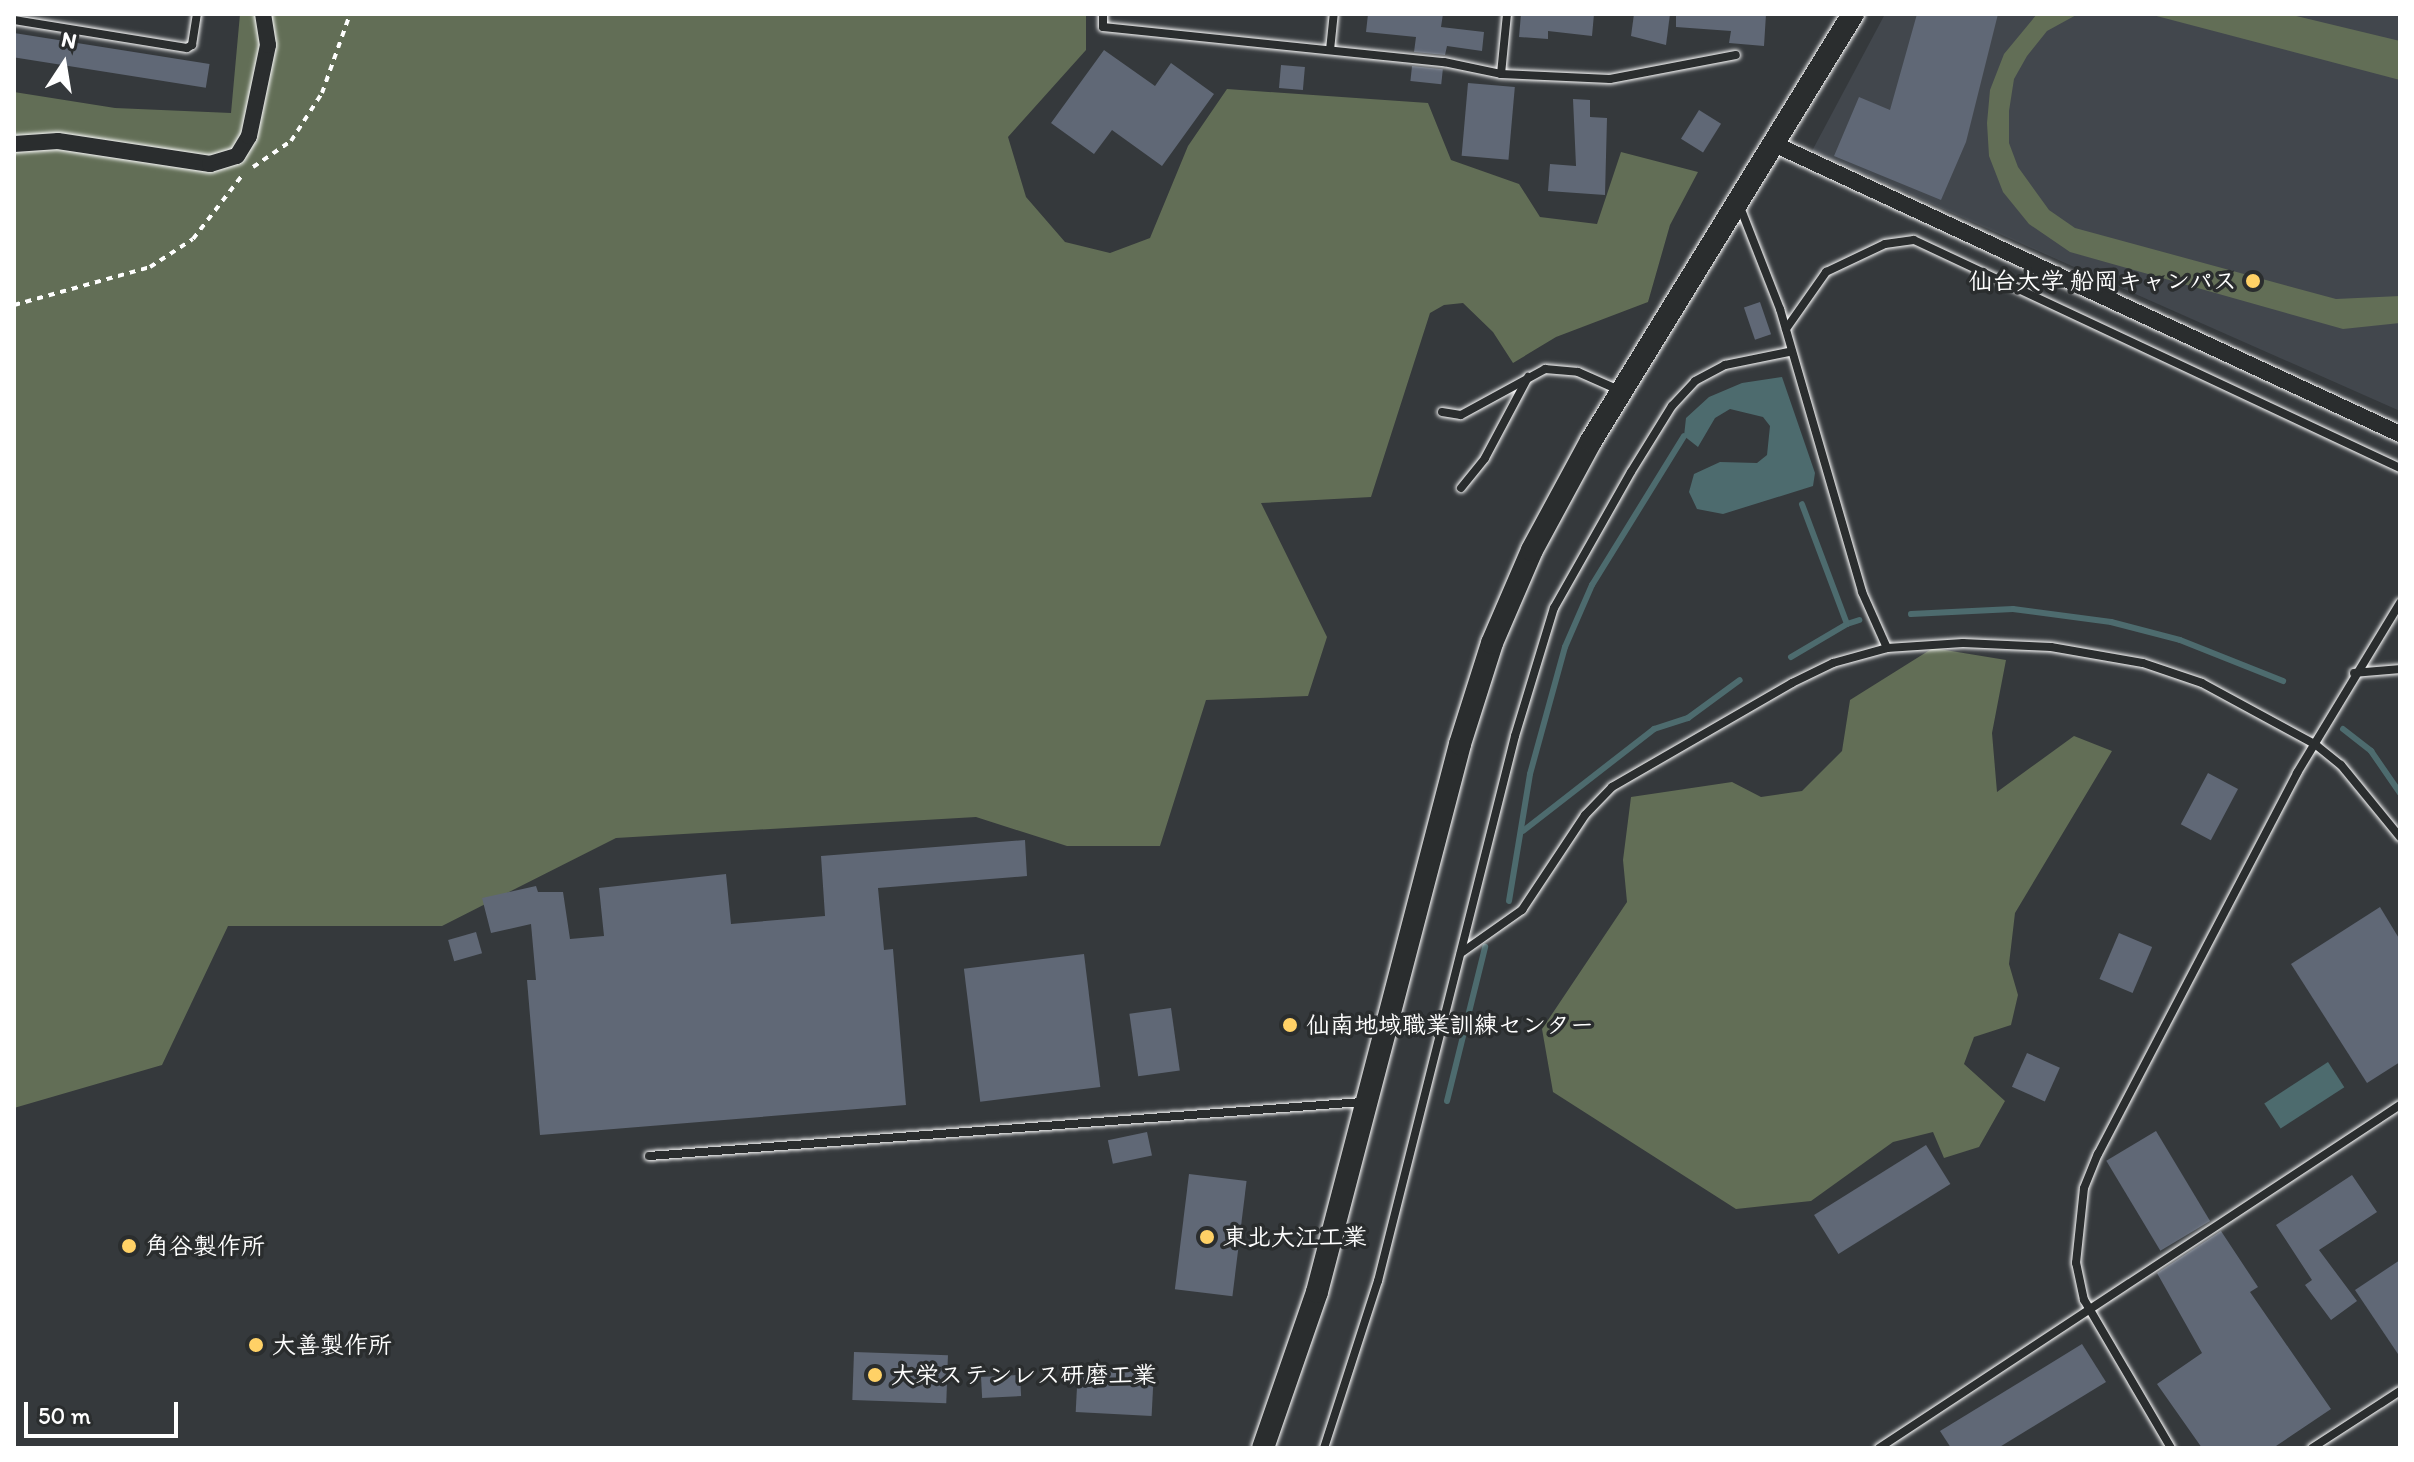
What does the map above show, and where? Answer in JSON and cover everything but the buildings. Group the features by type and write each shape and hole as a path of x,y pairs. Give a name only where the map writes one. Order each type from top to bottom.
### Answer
{"street":[{"path":"14,144 58,141 210,164 237,156 249,136 268,45 263,14"},
{"path":"1263,1448 1317,1292 1364,1102 1492,643 1532,550 1621,391 1853,14"},
{"path":"1774,144 2400,434"}],"lane":[{"path":"14,20 187,48 192,45 197,14"},
{"path":"1103,14 1103,27 1444,62 1501,74 1610,79 1736,55"},
{"path":"1330,50 1334,14"},
{"path":"1501,74 1507,14"},
{"path":"1739,203 1786,329 1789,352 1832,477 1862,592 1887,648"},
{"path":"1786,329 1826,272 1885,244 1914,240 2400,468"},
{"path":"1324,1448 1378,1281 1515,736 1554,608 1672,406 1695,381 1735,362 1789,352"},
{"path":"1442,412 1461,415 1545,369 1578,372 1621,391"},
{"path":"1461,488 1485,458 1529,376"},
{"path":"2171,1448 2089,1310 2076,1263 2077,1224 2098,1154 2354,673 2400,603"},
{"path":"1461,953 1522,910 1585,815 1612,787 1806,676 1887,648 1963,643 2051,647 2143,663 2202,683 2316,745 2341,765 2400,837"},
{"path":"2354,673 2400,669"},
{"path":"649,1156 1364,1102"},
{"path":"1879,1448 2400,1105"},
{"path":"2312,1448 2400,1391"}],"path":[{"path":"14,305 150,267 193,239 244,173 291,141 322,93 350,14"},
{"path":"237,156 244,173"}],"shaded area":[{"name":"仙台大学 船岡キャンパス","path":"1885,14 2400,14 2400,411 1812,151"}],"green space":[{"path":"240,14 1086,14 1086,50 1008,137 1026,197 1065,242 1110,253 1150,238 1188,146 1227,89 1428,103 1451,160 1519,184 1540,217 1597,224 1621,152 1698,172 1670,225 1648,302 1556,337 1513,363 1493,332 1463,303 1444,305 1430,313 1371,497 1261,503 1327,637 1308,696 1206,700 1160,846 1067,846 976,817 616,838 442,926 228,926 162,1065 14,1108 14,92 115,108 231,113"},
{"path":"2037,14 2078,14 2047,31 2027,56 2014,79 2009,111 2009,143 2018,167 2049,210 2075,228 2336,299 2400,296 2400,323 2343,329 2070,252 2029,224 2003,192 1989,156 1987,123 1990,90 2004,54"},
{"path":"2149,14 2288,14 2400,41 2400,80"},
{"path":"1933,648 2006,660 1992,733 1997,792 2074,736 2112,751 2015,913 2009,964 2018,995 2011,1025 1974,1037 1964,1064 2005,1101 1979,1147 1944,1158 1933,1132 1893,1142 1811,1201 1736,1209 1553,1092 1542,1029 1627,902 1623,860 1631,797 1732,782 1761,797 1802,791 1842,751 1850,700"}],"water":[{"path":"1782,377 1815,473 1813,486 1723,514 1697,509 1689,492 1694,474 1720,462 1757,463 1767,455 1770,426 1763,417 1730,409 1715,418 1698,447 1684,436 1686,418 1709,397 1742,383"},
{"path":"2328,1062 2344,1087 2281,1129 2264,1103"}],"waterway":[{"path":"1509,901 1530,774 1565,647 1592,585 1684,436"},
{"path":"1791,657 1847,624 1802,504"},
{"path":"1911,614 2013,609 2111,622 2180,640 2283,681"},
{"path":"1847,624 1859,620"},
{"path":"1523,831 1654,729 1688,718 1740,680"},
{"path":"2343,729 2371,751 2400,793"},
{"path":"1447,1101 1485,947"}],"place":[{"name":"仙台大学 船岡キャンパス","path":"2253,281"},
{"name":"仙南地域職業訓練センター","path":"1290,1025"},
{"name":"東北大江工業","path":"1207,1237"},
{"name":"角谷製作所","path":"129,1246"},
{"name":"大善製作所","path":"256,1345"},
{"name":"大栄ステンレス研磨工業","path":"875,1375"}]}
